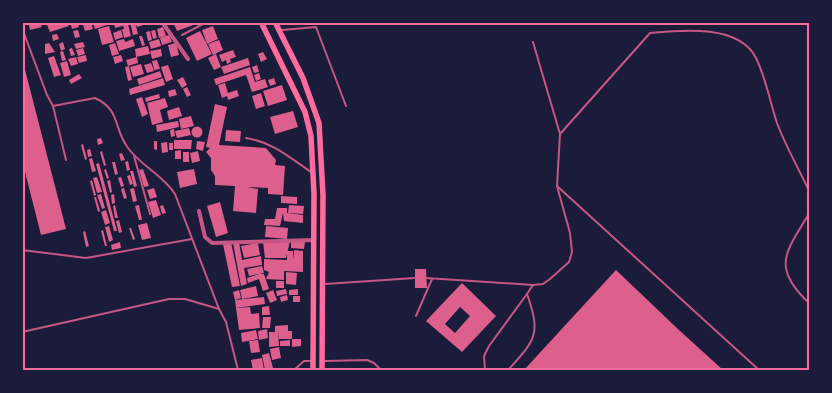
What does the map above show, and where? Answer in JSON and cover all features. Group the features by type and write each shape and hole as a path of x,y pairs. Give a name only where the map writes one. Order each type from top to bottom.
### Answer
{"highway":[{"path":"261,22 305,112 311,136 313,370"},
{"path":"275,22 303,78 318,123 323,195 322,370"}],"street":[{"path":"162,22 188,59"},
{"path":"199,211 205,237 212,243 313,240"}],"lane":[{"path":"182,35 207,22"},
{"path":"279,30 316,27 346,106"},
{"path":"22,28 43,86 53,106 66,160"},
{"path":"560,134 650,33 687,32 732,37 742,42 755,57 786,144 810,192"},
{"path":"426,278 533,285 543,284 569,262 572,252 570,233 557,186 560,134 533,42"},
{"path":"53,106 95,98 103,102 114,113 124,142 134,156 171,188 219,309 226,322 238,370"},
{"path":"246,138 268,142 312,173"},
{"path":"134,156 150,214"},
{"path":"557,186 759,370"},
{"path":"810,212 790,242 786,257 786,270 791,286 810,304"},
{"path":"22,250 86,258 192,239"},
{"path":"323,284 415,278"},
{"path":"416,316 432,279"},
{"path":"485,370 484,356 489,346 533,285"},
{"path":"509,369 528,348 534,338 534,317 527,294"},
{"path":"22,332 169,299 185,299 219,309"},
{"path":"322,361 367,360 374,363 381,370"},
{"path":"294,370 304,361 313,361"},
{"path":"807,370 810,366"},
{"path":"398,370 408,370"}],"building":[{"path":"28,22 40,22 42,27 30,30"},
{"path":"56,22 68,22 69,26 50,32 47,25"},
{"path":"70,22 78,22 79,27 72,29"},
{"path":"82,22 91,22 93,29 85,31"},
{"path":"93,22 113,22 113,23 95,29"},
{"path":"122,22 123,26 115,28 114,23"},
{"path":"130,22 135,22 138,34 133,35"},
{"path":"135,22 150,22 150,23 137,27"},
{"path":"173,22 199,22 199,23 177,31"},
{"path":"128,24 131,36 124,38 123,25"},
{"path":"109,26 114,42 102,45 98,29"},
{"path":"213,26 218,39 207,44 202,30"},
{"path":"163,27 166,36 159,38 157,29"},
{"path":"78,30 80,37 75,38 73,31"},
{"path":"121,30 123,37 115,40 113,33"},
{"path":"155,30 157,38 153,39 151,31"},
{"path":"150,31 152,40 148,41 146,32"},
{"path":"200,31 212,54 197,61 186,38"},
{"path":"57,34 59,39 53,41 52,35"},
{"path":"169,35 172,42 162,45 160,38"},
{"path":"139,36 142,36 145,45 142,46"},
{"path":"124,39 125,42 133,39 135,46 119,51 116,41"},
{"path":"159,39 161,46 151,49 149,42"},
{"path":"219,40 223,50 213,55 208,44"},
{"path":"63,42 65,49 61,51 59,44"},
{"path":"83,42 85,47 76,49 74,44"},
{"path":"49,43 55,52 45,54 45,44"},
{"path":"115,43 119,54 112,56 109,45"},
{"path":"176,43 179,55 171,57 168,45"},
{"path":"148,46 150,54 136,57 135,49"},
{"path":"72,48 75,55 71,56 69,49"},
{"path":"83,48 85,54 78,56 76,50"},
{"path":"161,49 162,56 152,59 150,51"},
{"path":"233,50 236,57 230,59 231,62 227,64 226,60 222,62 219,55"},
{"path":"63,51 66,60 62,61 60,52"},
{"path":"263,52 267,59 261,62 258,54"},
{"path":"216,54 221,67 214,70 208,58"},
{"path":"86,55 87,61 79,63 77,57"},
{"path":"121,55 123,61 115,64 113,57"},
{"path":"54,56 61,75 54,77 48,58"},
{"path":"76,57 78,64 71,66 68,59"},
{"path":"137,57 138,63 128,66 126,60"},
{"path":"22,58 66,229 41,235 22,160"},
{"path":"248,58 250,65 224,74 221,67"},
{"path":"157,60 160,69 154,70 152,61"},
{"path":"67,61 71,75 64,77 60,63"},
{"path":"151,63 154,71 147,73 144,65"},
{"path":"141,64 144,74 133,77 130,67"},
{"path":"168,65 173,79 166,82 161,67"},
{"path":"257,65 259,72 254,73 252,67"},
{"path":"129,66 132,80 128,81 125,67"},
{"path":"250,67 255,82 265,79 268,87 252,92 246,75 216,85 214,79"},
{"path":"160,71 162,77 139,85 137,79"},
{"path":"259,73 261,79 256,81 254,75"},
{"path":"79,74 82,78 71,84 69,80"},
{"path":"183,77 187,85 182,88 177,80"},
{"path":"163,78 165,85 130,95 129,89"},
{"path":"274,78 276,84 270,86 268,80"},
{"path":"225,83 228,93 237,90 239,96 228,100 227,96 222,98 218,85"},
{"path":"282,85 287,100 268,106 263,91"},
{"path":"187,87 191,95 187,97 183,89"},
{"path":"175,89 177,95 169,97 168,91"},
{"path":"261,93 265,106 256,109 252,96"},
{"path":"159,94 160,98 146,102 145,98"},
{"path":"142,97 148,114 142,117 136,99"},
{"path":"165,98 168,107 160,110 163,122 152,125 147,103"},
{"path":"215,104 227,107 219,145 266,148 276,160 275,165 285,166 283,195 268,194 268,188 247,187 258,189 256,213 233,211 235,186 215,185 215,176 211,170 211,158 206,152 210,148 206,147"},
{"path":"179,107 182,116 169,120 167,111"},
{"path":"293,111 298,127 275,134 270,117"},
{"path":"191,116 194,126 181,129 179,119"},
{"path":"178,121 179,127 157,132 156,125"},
{"path":"195,127 199,127 202,132 201,136 195,137 192,134 192,130"},
{"path":"189,128 191,135 177,138 175,131"},
{"path":"174,129 175,136 171,137 170,130"},
{"path":"226,130 241,131 240,142 225,141"},
{"path":"101,138 103,143 98,145 97,139"},
{"path":"174,140 192,140 191,149 174,149"},
{"path":"154,141 157,141 157,150 154,149"},
{"path":"197,141 205,142 203,151 196,149"},
{"path":"167,142 168,152 162,153 161,143"},
{"path":"169,143 173,143 173,150 169,150"},
{"path":"83,144 87,159 85,160 81,145"},
{"path":"90,149 92,156 88,157 87,150"},
{"path":"181,150 181,159 175,159 175,151"},
{"path":"102,151 106,165 104,166 100,152"},
{"path":"198,151 200,161 192,163 190,153"},
{"path":"183,152 189,152 189,162 183,162"},
{"path":"122,153 125,160 121,161 119,154"},
{"path":"92,158 96,171 92,172 89,159"},
{"path":"128,161 130,170 127,171 125,162"},
{"path":"112,162 115,162 118,174 115,175"},
{"path":"99,163 117,231 114,231 96,164"},
{"path":"106,169 109,178 107,179 104,170"},
{"path":"143,169 149,186 144,187 139,170"},
{"path":"194,169 197,184 180,188 177,172"},
{"path":"130,171 133,171 137,186 134,187"},
{"path":"130,175 133,184 130,185 127,176"},
{"path":"97,177 102,192 97,193 93,178"},
{"path":"121,177 124,186 121,187 118,178"},
{"path":"92,180 96,195 94,196 90,181"},
{"path":"110,180 112,192 110,193 107,181"},
{"path":"124,188 127,198 124,199 121,189"},
{"path":"134,188 137,201 133,202 130,189"},
{"path":"154,188 157,197 150,199 147,190"},
{"path":"101,194 105,208 102,209 97,195"},
{"path":"114,194 115,203 112,204 111,195"},
{"path":"281,196 297,197 297,204 281,203"},
{"path":"94,197 96,197 100,211 98,212"},
{"path":"156,200 161,215 153,218 148,202"},
{"path":"220,202 228,233 216,237 207,206"},
{"path":"115,205 118,218 115,218 113,206"},
{"path":"139,205 142,220 139,220 135,206"},
{"path":"163,205 166,213 162,214 160,206"},
{"path":"289,205 304,206 303,214 288,213"},
{"path":"277,208 287,208 287,213 303,215 303,223 284,221 283,213 280,226 264,225 265,219 275,219"},
{"path":"106,210 110,223 105,225 101,212"},
{"path":"119,220 122,232 119,233 116,221"},
{"path":"147,223 151,238 142,240 138,225"},
{"path":"109,226 113,240 109,242 105,227"},
{"path":"266,226 288,228 287,239 265,237"},
{"path":"129,228 131,228 135,239 133,240"},
{"path":"103,230 107,246 105,246 101,231"},
{"path":"85,231 89,246 86,247 83,232"},
{"path":"291,240 305,241 304,249 291,248"},
{"path":"290,241 286,258 265,258 263,242"},
{"path":"120,242 121,248 112,250 111,245"},
{"path":"231,242 240,286 232,287 223,244"},
{"path":"239,242 242,260 261,256 262,265 244,268 247,284 241,286 233,243"},
{"path":"258,243 260,255 244,258 241,246"},
{"path":"294,250 303,251 303,272 284,271 284,280 266,279 269,272 264,270 264,259 287,260 287,251 293,251 294,260"},
{"path":"262,266 264,273 249,276 247,269"},
{"path":"415,269 426,269 427,288 415,288"},
{"path":"616,270 679,330 723,370 524,370"},
{"path":"286,272 297,273 296,285 286,284"},
{"path":"264,274 269,289 263,291 259,279 248,283 247,278"},
{"path":"276,281 284,281 284,288 276,288"},
{"path":"462,283 496,316 462,352 426,321","holes":["460,307 470,316 455,333 445,324"]},
{"path":"256,286 258,296 242,299 240,290"},
{"path":"286,289 287,294 277,296 276,291"},
{"path":"298,289 298,295 289,295 289,290"},
{"path":"239,290 241,298 235,300 233,292"},
{"path":"273,290 277,300 270,303 266,293"},
{"path":"287,295 288,300 281,302 280,297"},
{"path":"293,296 300,296 300,302 293,302"},
{"path":"264,297 265,304 236,308 235,300"},
{"path":"269,306 270,315 262,315 262,307"},
{"path":"250,307 251,314 259,313 260,328 239,330 236,308"},
{"path":"263,317 271,317 270,328 262,328"},
{"path":"288,325 288,331 292,331 292,339 279,339 278,331 279,346 269,347 269,332 275,332 275,326"},
{"path":"267,329 268,338 259,340 258,331"},
{"path":"256,330 258,339 242,342 241,333"},
{"path":"292,339 301,339 301,346 292,347"},
{"path":"258,340 260,352 251,353 249,341"},
{"path":"290,340 290,346 280,346 280,341"},
{"path":"279,347 281,358 272,360 270,349"},
{"path":"269,353 273,368 265,370 262,355"},
{"path":"262,358 264,370 253,370 251,360"}]}
